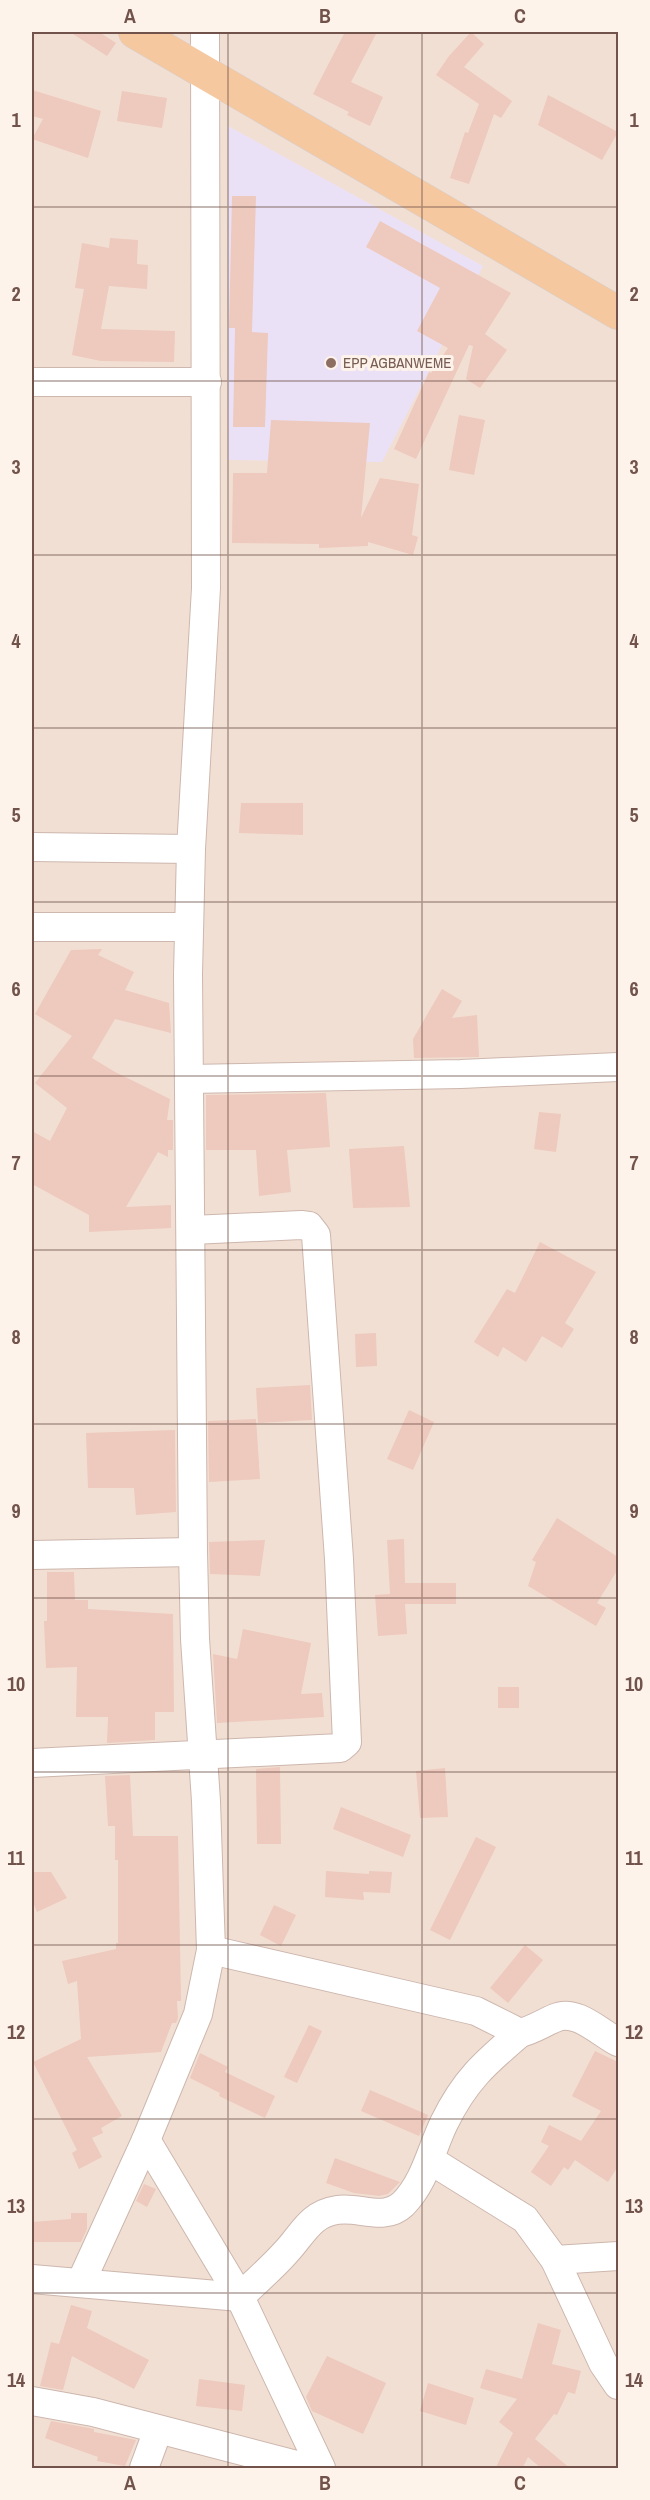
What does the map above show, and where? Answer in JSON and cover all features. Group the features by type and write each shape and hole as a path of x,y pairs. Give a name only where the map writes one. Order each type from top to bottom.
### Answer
{"main road":[{"path":"135,32 618,313"}],"street":[{"path":"81,2282 146,2140 198,2014 211,1950 193,1552 189,1079 191,849 206,588 205,32"},
{"path":"32,382 207,382"},
{"path":"32,847 191,849"},
{"path":"32,927 189,927"},
{"path":"189,1079 460,1074 618,1066"},
{"path":"32,1763 340,1748 345,1746 348,1738 339,1559 316,1236 309,1226 301,1225 192,1230"},
{"path":"32,1555 193,1552"},
{"path":"211,1950 476,2012 520,2033"},
{"path":"32,2279 240,2297 287,2252 306,2225 317,2216 338,2209 387,2212 395,2210 411,2195 463,2089 476,2072 520,2033 535,2029 556,2017 573,2016 618,2042"},
{"path":"146,2140 240,2297 321,2469"},
{"path":"430,2160 525,2219 555,2260 603,2363 618,2385"},
{"path":"555,2260 618,2256"},
{"path":"32,2401 93,2412 308,2469"},
{"path":"144,2469 158,2430"}],"shaded area":[{"path":"32,32 618,32 618,2468 32,2468"},
{"name":"EPP AGBANWEME","path":"228,126 483,266 382,462 228,460"}],"building":[{"path":"70,32 99,32 116,43 107,56"},
{"path":"345,32 377,32 351,82 383,97 370,126 347,115 349,112 313,94"},
{"path":"471,32 484,44 464,67 512,101 501,118 494,114 469,184 450,178 465,132 468,133 479,104 436,75 449,56"},
{"path":"32,90 101,111 88,158 32,139 43,119 32,116"},
{"path":"122,91 167,98 162,128 117,121"},
{"path":"548,95 618,132 602,160 538,125"},
{"path":"232,196 256,196 252,332 268,333 265,427 233,427 235,328 229,328"},
{"path":"380,221 511,293 485,334 507,350 480,388 466,379 473,346 469,345 416,459 394,449 429,372 431,373 448,348 417,331 440,288 366,247"},
{"path":"110,238 138,240 137,264 148,265 147,289 109,286 101,329 175,331 174,362 101,361 72,355 84,289 75,288 82,243 109,248"},
{"path":"459,415 485,420 474,475 449,470"},
{"path":"271,420 370,423 361,518 380,478 419,484 412,535 418,537 413,555 368,542 368,546 319,548 319,544 232,543 233,473 267,473"},
{"path":"241,803 303,803 303,835 239,833"},
{"path":"102,949 98,955 134,972 125,990 169,1003 171,1033 115,1019 92,1058 170,1099 167,1120 173,1120 173,1150 168,1150 168,1157 158,1152 126,1207 171,1205 171,1228 89,1232 89,1215 32,1184 32,1131 50,1141 67,1108 35,1083 72,1036 35,1014 71,950"},
{"path":"442,989 462,1001 452,1018 477,1015 479,1057 414,1058 413,1039"},
{"path":"326,1093 330,1147 287,1150 291,1192 259,1196 256,1150 206,1150 206,1095"},
{"path":"539,1112 561,1114 556,1152 534,1149"},
{"path":"404,1146 410,1207 353,1208 349,1149"},
{"path":"540,1242 596,1272 565,1323 574,1329 562,1348 542,1336 526,1362 503,1347 498,1357 474,1342 507,1289 515,1293"},
{"path":"376,1333 377,1366 356,1367 355,1334"},
{"path":"310,1385 312,1420 258,1423 256,1388"},
{"path":"409,1410 434,1422 413,1470 387,1459"},
{"path":"256,1419 260,1479 209,1482 208,1421"},
{"path":"175,1430 176,1512 136,1515 134,1488 88,1488 86,1433"},
{"path":"557,1518 618,1557 618,1569 597,1603 606,1608 596,1626 528,1586 536,1562 532,1560"},
{"path":"404,1539 405,1583 456,1583 456,1604 405,1604 407,1634 378,1636 375,1595 390,1594 387,1540"},
{"path":"265,1540 260,1576 210,1574 209,1542"},
{"path":"47,1572 74,1572 75,1600 88,1600 88,1609 173,1614 174,1712 155,1712 155,1740 107,1743 108,1717 76,1717 77,1667 46,1668 44,1621 47,1621"},
{"path":"243,1629 311,1643 301,1694 322,1693 324,1717 217,1723 213,1654 237,1659"},
{"path":"498,1687 519,1687 519,1708 498,1708"},
{"path":"280,1767 281,1844 257,1844 256,1769"},
{"path":"445,1768 448,1817 420,1818 416,1771"},
{"path":"130,1775 133,1836 178,1836 181,2001 177,2001 178,2018 176,2023 172,2023 161,2052 87,2057 122,2116 101,2128 103,2133 92,2138 102,2157 79,2169 72,2153 77,2150 33,2062 81,2039 77,1981 68,1984 62,1961 116,1949 116,1943 118,1943 118,1860 115,1860 115,1826 108,1826 105,1776"},
{"path":"341,1807 411,1835 403,1857 333,1829"},
{"path":"476,1837 496,1847 450,1940 430,1930"},
{"path":"326,1871 369,1874 369,1871 392,1872 390,1893 363,1892 364,1900 325,1897"},
{"path":"32,1872 51,1872 67,1898 37,1912 32,1899"},
{"path":"274,1905 296,1915 281,1946 260,1935"},
{"path":"525,1945 543,1960 508,2003 490,1988"},
{"path":"309,2025 322,2031 297,2083 284,2077"},
{"path":"595,2051 618,2062 618,2166 608,2182 575,2160 568,2170 564,2167 551,2186 531,2172 549,2146 541,2142 549,2125 581,2141 601,2111 572,2096"},
{"path":"200,2053 228,2067 225,2072 275,2096 265,2118 219,2096 220,2093 190,2078"},
{"path":"370,2090 428,2115 419,2136 361,2111"},
{"path":"335,2158 400,2182 388,2194 379,2196 354,2193 326,2183"},
{"path":"144,2184 156,2189 147,2207 136,2201"},
{"path":"71,2213 87,2213 87,2229 81,2242 32,2242 32,2222 71,2219"},
{"path":"71,2305 92,2311 87,2328 149,2360 134,2389 72,2356 63,2390 40,2386 51,2342 59,2344"},
{"path":"538,2323 561,2330 552,2364 581,2371 575,2394 568,2392 557,2415 554,2414 535,2439 571,2469 542,2469 528,2457 522,2469 495,2469 513,2433 499,2422 517,2399 480,2388 486,2369 522,2379"},
{"path":"327,2356 386,2383 363,2434 312,2411 306,2397"},
{"path":"199,2379 245,2385 242,2411 196,2406"},
{"path":"428,2383 474,2398 466,2425 420,2411"},
{"path":"51,2421 136,2440 125,2466 97,2461 98,2457 45,2438"}],"place":[{"name":"EPP AGBANWEME","path":"331,363"}]}
